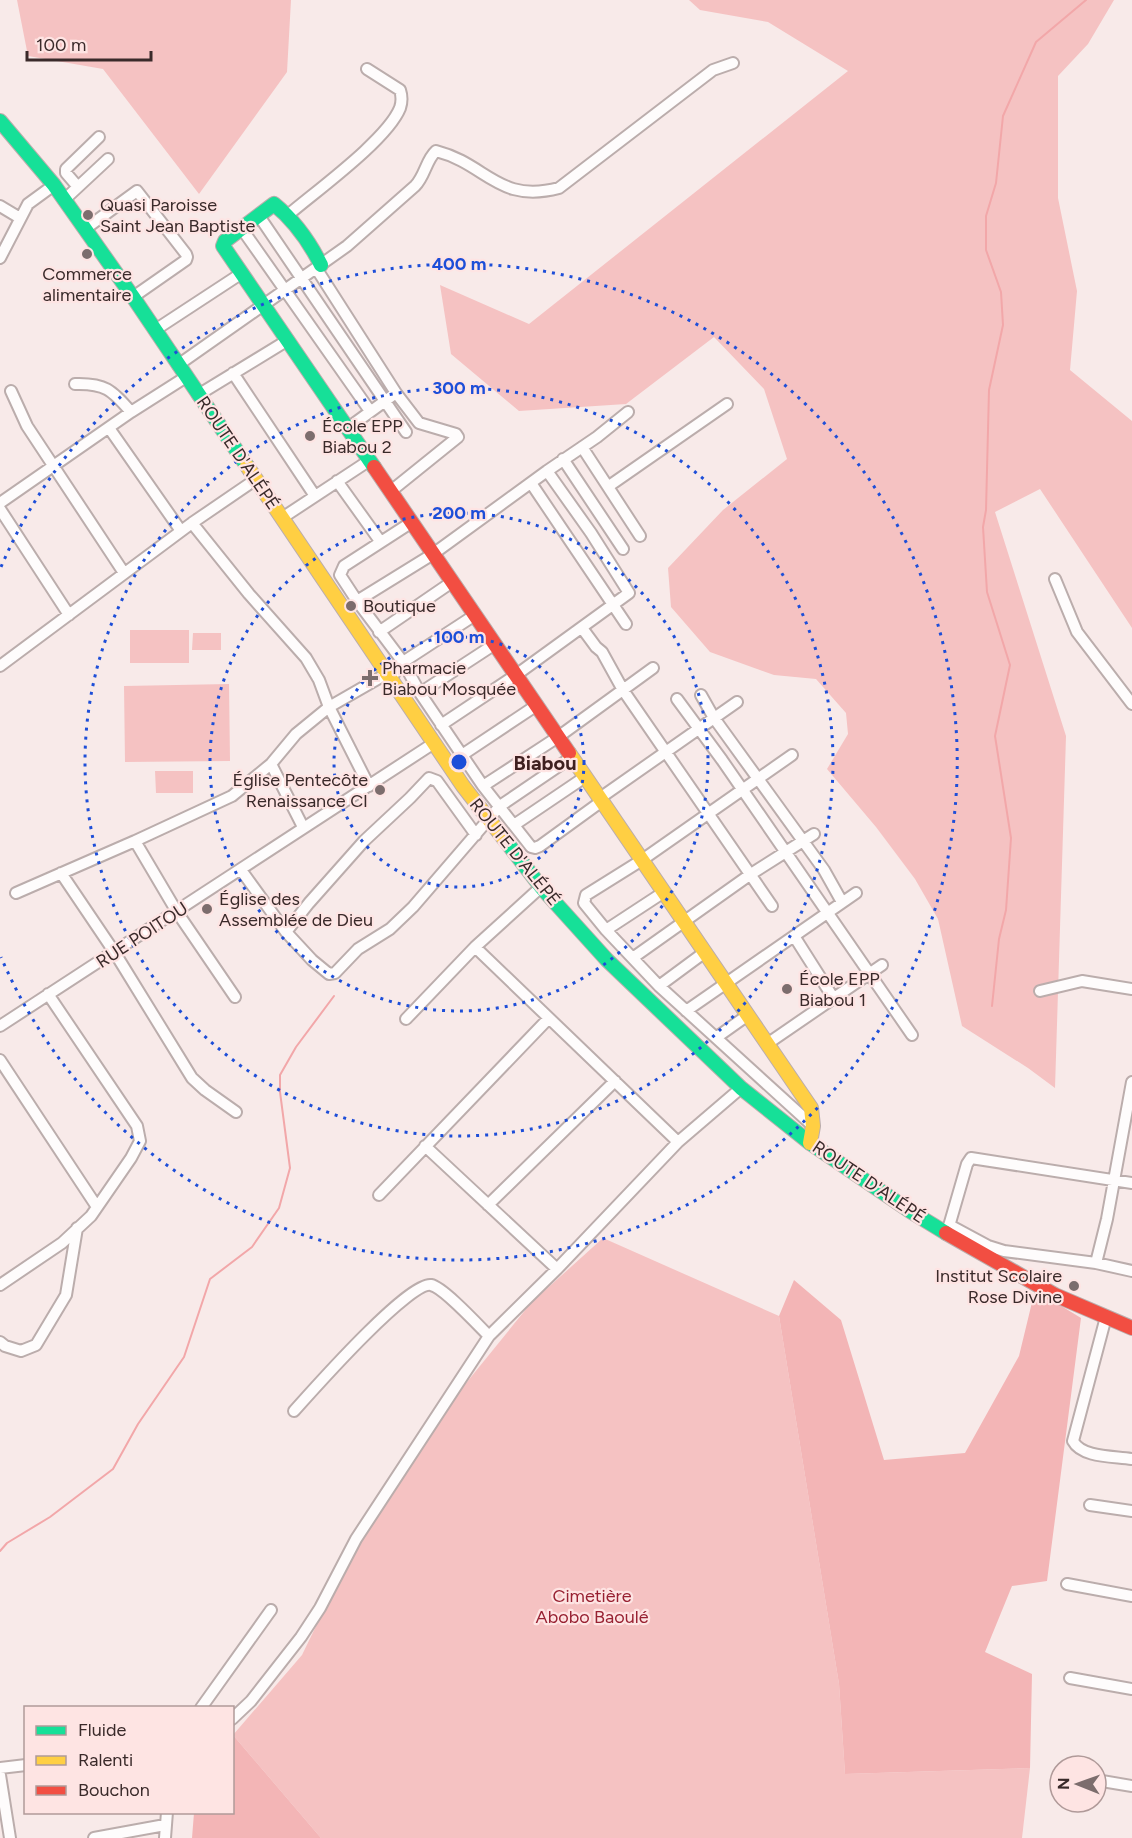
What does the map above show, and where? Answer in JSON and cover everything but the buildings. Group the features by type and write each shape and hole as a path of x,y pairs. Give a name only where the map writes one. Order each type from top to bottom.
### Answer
{"main road":[{"name":"ROUTE D'ALÉPÉ","path":"0,121 54,185 133,297 255,480 488,820 541,886 607,960 741,1088 810,1143 876,1189 948,1229 1055,1295 1132,1328"},
{"path":"319,267 312,247 288,215 274,204 225,241 224,246 264,306 811,1108 813,1126 810,1143"}],"street":[{"path":"178,365 347,246 415,186 436,151 467,164 498,185 515,191 532,193 559,188 713,70 732,63"},
{"path":"288,215 373,143 399,110 402,96 400,90 368,69"},
{"path":"78,187 66,173 66,169 99,137"},
{"path":"64,200 108,159"},
{"path":"0,258 31,201 54,185"},
{"path":"85,229 137,191 186,254 186,260 133,297"},
{"path":"0,206 20,218"},
{"path":"259,216 406,432"},
{"path":"243,228 370,411"},
{"path":"319,267 396,393 419,423 456,434 458,437 391,491"},
{"path":"155,330 242,273"},
{"path":"198,395 288,340"},
{"path":"233,373 315,496"},
{"path":"0,503 131,412 186,377"},
{"path":"75,384 95,383 119,398 131,412"},
{"path":"11,391 27,426 124,573"},
{"path":"348,428 396,393"},
{"path":"609,486 727,404"},
{"path":"357,601 434,554 563,459 597,437 628,412"},
{"path":"109,428 181,531"},
{"path":"582,447 640,536"},
{"path":"563,459 623,549"},
{"path":"282,518 370,460"},
{"path":"441,725 627,596 627,589 547,471"},
{"path":"0,666 181,531 255,480"},
{"path":"337,481 380,541"},
{"path":"531,483 626,624"},
{"path":"0,509 69,615"},
{"path":"412,522 342,568 341,577 403,662 420,693 483,786 531,847 535,848 737,702"},
{"path":"192,523 249,594 306,658 319,680 329,707 369,786"},
{"path":"1055,579 1077,632 1132,704"},
{"path":"379,632 452,582"},
{"path":"15,893 232,796 271,764 296,734 329,707 389,675 403,662 475,615"},
{"path":"582,628 596,648 602,652 623,690 772,906"},
{"path":"420,693 495,645"},
{"path":"483,786 558,737 653,668"},
{"path":"701,695 714,718 824,870 842,902"},
{"path":"677,699 912,1035"},
{"path":"462,755 537,705"},
{"name":"RUE POITOU","path":"0,1026 434,743"},
{"path":"792,755 642,860 586,895 584,903 659,986 813,1126"},
{"path":"241,870 286,932 312,960 329,974 334,974 358,949 369,940 390,929 413,907 500,806 572,757"},
{"path":"271,764 303,827"},
{"path":"514,825 585,777"},
{"path":"286,932 364,841 429,778 436,781 476,835"},
{"path":"634,957 751,874 814,834"},
{"path":"135,841 177,912 235,997"},
{"path":"61,873 115,953 192,1078 236,1112"},
{"path":"406,1019 475,947 541,886"},
{"path":"606,930 664,892"},
{"path":"686,1011 856,893"},
{"path":"794,936 834,999"},
{"path":"475,947 678,1142"},
{"path":"659,986 705,952"},
{"path":"767,1044 882,965"},
{"path":"1040,991 1082,981 1132,989"},
{"path":"0,1285 62,1243 91,1216 140,1141 137,1126 48,994"},
{"path":"717,1037 748,1015"},
{"path":"379,1195 549,1017"},
{"path":"0,1061 97,1207"},
{"path":"488,1205 615,1081"},
{"path":"1096,1263 1107,1219 1132,1082"},
{"path":"234,1717 251,1701 320,1608 356,1539 489,1336 557,1269 678,1142 741,1088"},
{"path":"425,1146 557,1269"},
{"path":"1132,1182 972,1158 967,1164 948,1229 1004,1251 1096,1263 1132,1271"},
{"path":"0,1342 4,1346 21,1351 36,1344 66,1294 77,1228"},
{"path":"294,1411 342,1358 410,1294 423,1285 432,1285 443,1292 489,1336"},
{"path":"1106,1317 1073,1434 1073,1441 1079,1449 1132,1459"},
{"path":"1090,1505 1132,1511"},
{"path":"1068,1584 1132,1596"},
{"path":"202,1706 271,1610"},
{"path":"1070,1678 1132,1689"},
{"path":"0,1768 24,1765"},
{"path":"0,1775 10,1838"},
{"path":"1108,1782 1132,1786"},
{"path":"165,1838 167,1814"},
{"path":"94,1838 165,1825"}],"green space":[{"path":"17,0 291,0 287,72 199,194 103,69 28,56"},
{"path":"689,0 1114,0 1088,44 1058,76 1058,198 1077,291 1070,370 1132,421 1132,628 1040,489 995,512 1066,736 1055,1088 962,1026 938,919 915,879 876,827 827,769 848,734 846,713 816,679 774,675 710,652 671,607 668,568 723,510 787,459 764,389 714,337 626,404 519,411 451,354 440,285 529,324 848,71 768,22 700,10"},
{"path":"130,630 189,630 189,663 130,663"},
{"path":"193,633 221,633 221,650 192,650"},
{"path":"229,684 230,761 125,762 124,686"},
{"path":"155,771 193,771 193,793 156,793"},
{"name":"Cimetière Abobo Baoulé","path":"603,1238 779,1316 839,1684 845,1774 1030,1768 1022,1838 321,1838 234,1734 302,1655 352,1552 432,1425 531,1303"}],"shaded area":[{"path":"794,1280 841,1320 884,1460 965,1453 1019,1356 1035,1290 1081,1318 1047,1581 1012,1586 985,1652 1032,1674 1030,1768 845,1774 839,1684 779,1316"},
{"path":"234,1736 321,1838 192,1838 194,1814 234,1814"}],"waterway":[{"path":"992,1006 999,939 1006,910 1011,838 995,736 1010,665 987,592 983,527 986,510 989,390 1003,325 1001,292 986,250 986,216 996,183 1003,116 1036,42 1086,0"},
{"path":"0,1551 7,1543 50,1517 113,1469 138,1424 184,1357 210,1279 252,1247 279,1208 290,1168 280,1092 280,1075 296,1047 334,996"}],"traffic: fast":[{"path":"0,121 54,185 247,466"},
{"path":"321,265 301,232 274,204 225,241 223,246 374,467"},
{"path":"505,840 541,887 607,960 741,1088 810,1143 946,1233"}],"traffic: slow":[{"path":"247,466 463,786 505,840"},
{"path":"569,753 811,1108 813,1126 810,1143"}],"traffic: jam":[{"path":"374,467 569,753"},
{"path":"946,1233 1055,1295 1132,1328"}],"place":[{"name":"Quasi Paroisse Saint Jean Baptiste","path":"88,215"},
{"name":"Commerce alimentaire","path":"87,254"},
{"name":"École EPP Biabou 2","path":"310,436"},
{"name":"Boutique","path":"351,606"},
{"name":"Pharmacie Biabou Mosquée","path":"370,678"},
{"name":"Église Pentecôte Renaissance CI","path":"380,790"},
{"name":"Église des Assemblée de Dieu","path":"207,909"},
{"name":"École EPP Biabou 1","path":"787,989"},
{"name":"Institut Scolaire Rose Divine","path":"1074,1286"}],"district":[{"name":"Biabou","path":"545,763"}]}
